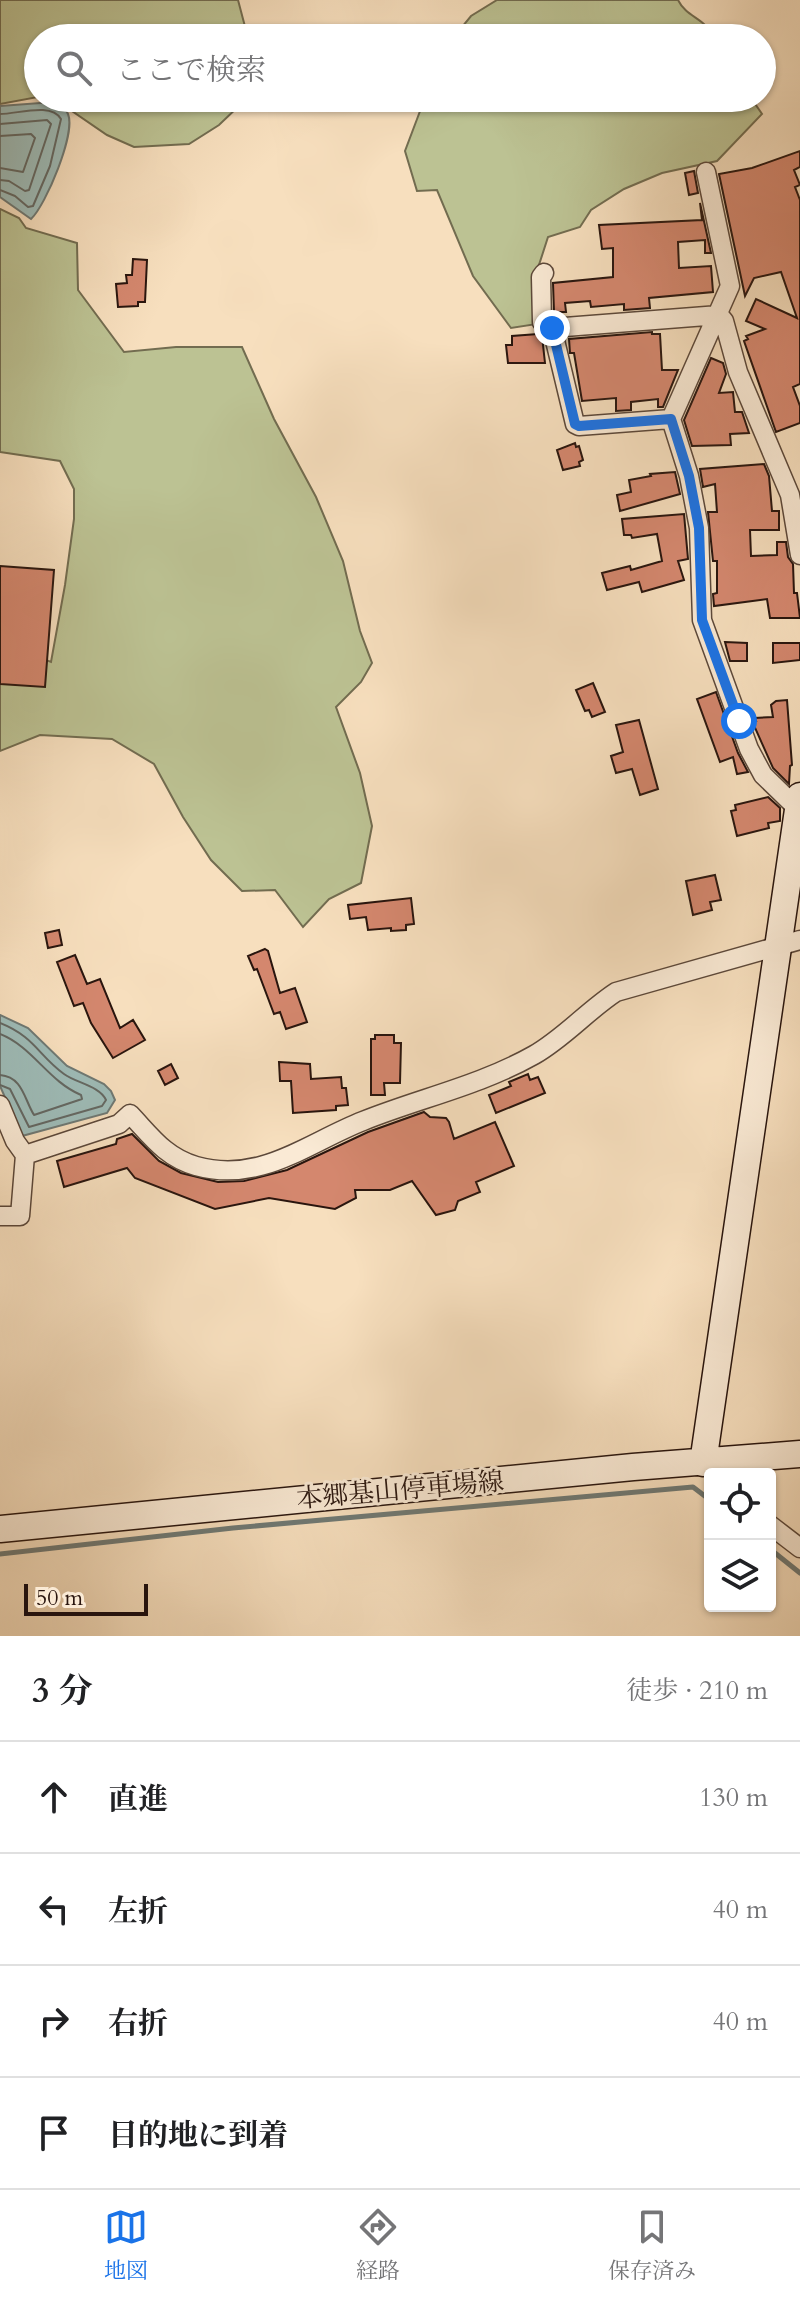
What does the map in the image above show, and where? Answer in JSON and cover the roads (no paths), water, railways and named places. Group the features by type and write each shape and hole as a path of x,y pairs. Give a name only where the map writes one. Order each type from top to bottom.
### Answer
{"main road":[{"path":"707,1468 790,942 799,802"},
{"name":"本郷基山停車場線","path":"723,1468 800,1454"},
{"name":"本郷基山停車場線","path":"0,1529 617,1469 704,1471"}],"street":[{"path":"706,172 730,286 671,419 689,476 699,528 702,620 749,749 763,775 799,802"},
{"path":"544,273 541,277 542,322 552,328 719,315"},
{"path":"719,315 724,321 738,372 760,428 790,495 800,555"},
{"path":"552,328 575,424 671,419"},
{"path":"25,1155 119,1124 130,1114 168,1154 198,1166 235,1170 289,1158 363,1121 435,1098 534,1055 616,992 790,942"},
{"path":"0,1105 15,1141 25,1155 20,1216 0,1216"},
{"path":"776,1530 800,1548"}],"water":[{"path":"24,104 24,112 68,114 64,152 51,185 31,219 0,197 0,106"},
{"path":"0,1015 28,1028 67,1066 104,1084 115,1100 107,1113 22,1136 0,1086"}],"waterway":[{"path":"0,1554 233,1528 693,1487 704,1495"},
{"path":"776,1554 800,1573"}]}
